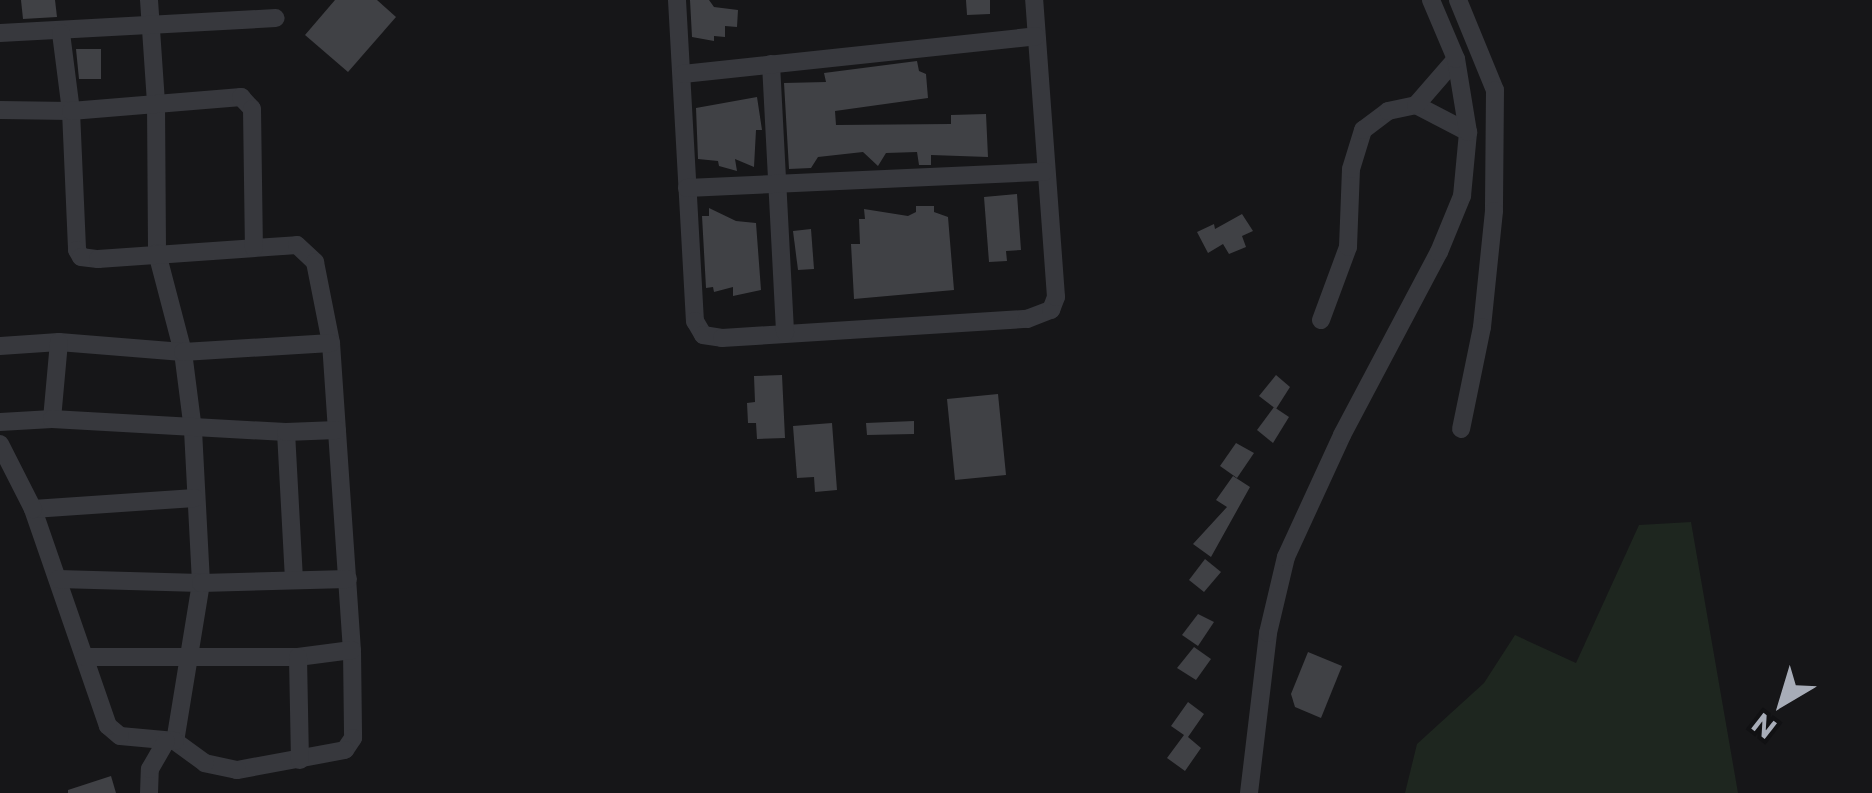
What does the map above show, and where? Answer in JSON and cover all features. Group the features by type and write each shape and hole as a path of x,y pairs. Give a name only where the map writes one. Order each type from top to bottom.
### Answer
{"street":[{"path":"149,0 156,104 158,253 183,352 193,430 202,583 192,658 171,741 150,769 149,793"},
{"path":"677,0 698,329 711,338 1046,314 1056,297 1034,0"},
{"path":"1249,793 1268,632 1286,557 1342,435 1451,226 1462,196 1468,132 1456,59 1431,0"},
{"path":"1458,0 1495,90 1494,211 1484,307 1460,429"},
{"path":"0,33 61,33 276,18"},
{"path":"0,444 33,508 108,726 120,736 171,741 220,768 236,770 300,760 351,745 348,579 331,343 320,276 311,255 297,245 87,259 77,250 72,111 61,33"},
{"path":"683,74 1036,36"},
{"path":"1416,105 1456,59"},
{"path":"771,64 786,333"},
{"path":"0,110 72,111 241,97 252,109 254,248"},
{"path":"1321,320 1348,248 1354,148 1372,120 1388,110 1416,105 1468,132"},
{"path":"686,188 1045,172"},
{"path":"0,346 59,342 183,352 331,343"},
{"path":"52,419 59,342"},
{"path":"0,422 52,419 193,430 337,430"},
{"path":"286,432 294,580"},
{"path":"33,508 195,498"},
{"path":"58,580 202,583 348,579"},
{"path":"84,657 298,657 352,650"},
{"path":"298,657 300,760"}],"shaded area":[{"path":"1691,522 1738,793 1405,793 1417,744 1484,683 1515,635 1576,663 1639,525"}],"building":[{"path":"21,0 55,0 57,17 23,19"},
{"path":"335,0 377,0 396,17 348,72 305,35"},
{"path":"690,0 709,0 714,7 738,10 737,27 725,26 725,37 714,36 714,41 692,37"},
{"path":"966,0 990,0 990,14 967,15"},
{"path":"76,49 101,49 101,79 79,79"},
{"path":"917,61 919,71 926,74 928,98 835,111 836,125 951,124 951,115 986,114 988,157 931,155 931,165 919,165 917,152 886,153 878,166 863,152 818,157 811,168 789,169 784,83 826,82 824,73"},
{"path":"757,97 762,130 756,130 754,167 735,159 737,171 719,166 718,161 698,159 696,108"},
{"path":"1017,194 1021,250 1006,251 1007,261 989,262 984,197"},
{"path":"916,206 934,206 934,212 948,217 954,290 854,299 851,244 860,244 859,219 865,219 864,209 908,216 916,212"},
{"path":"709,208 736,221 756,223 761,290 733,296 733,287 714,292 713,287 706,288 702,216 709,216"},
{"path":"1242,214 1253,231 1242,236 1246,247 1229,254 1223,244 1208,253 1197,232 1214,224 1215,229"},
{"path":"811,229 814,269 798,270 793,231"},
{"path":"782,375 785,438 757,439 756,423 748,423 747,403 755,402 754,376"},
{"path":"1276,375 1290,387 1276,409 1259,396"},
{"path":"998,394 1006,475 955,480 947,399"},
{"path":"1274,407 1289,417 1273,443 1257,430"},
{"path":"914,421 914,434 867,435 866,423"},
{"path":"832,423 837,490 815,492 814,477 797,478 793,426"},
{"path":"1236,443 1254,453 1237,478 1220,466"},
{"path":"1233,476 1250,487 1211,557 1193,544 1227,507 1216,500"},
{"path":"1205,559 1221,572 1204,592 1189,580"},
{"path":"1198,614 1214,622 1198,646 1182,635"},
{"path":"1194,647 1211,659 1196,680 1177,668"},
{"path":"1308,652 1342,666 1321,718 1295,707 1291,694"},
{"path":"1188,702 1204,714 1188,737 1201,748 1185,771 1167,758 1184,735 1171,726"},
{"path":"111,776 116,793 68,793 68,790"}]}
